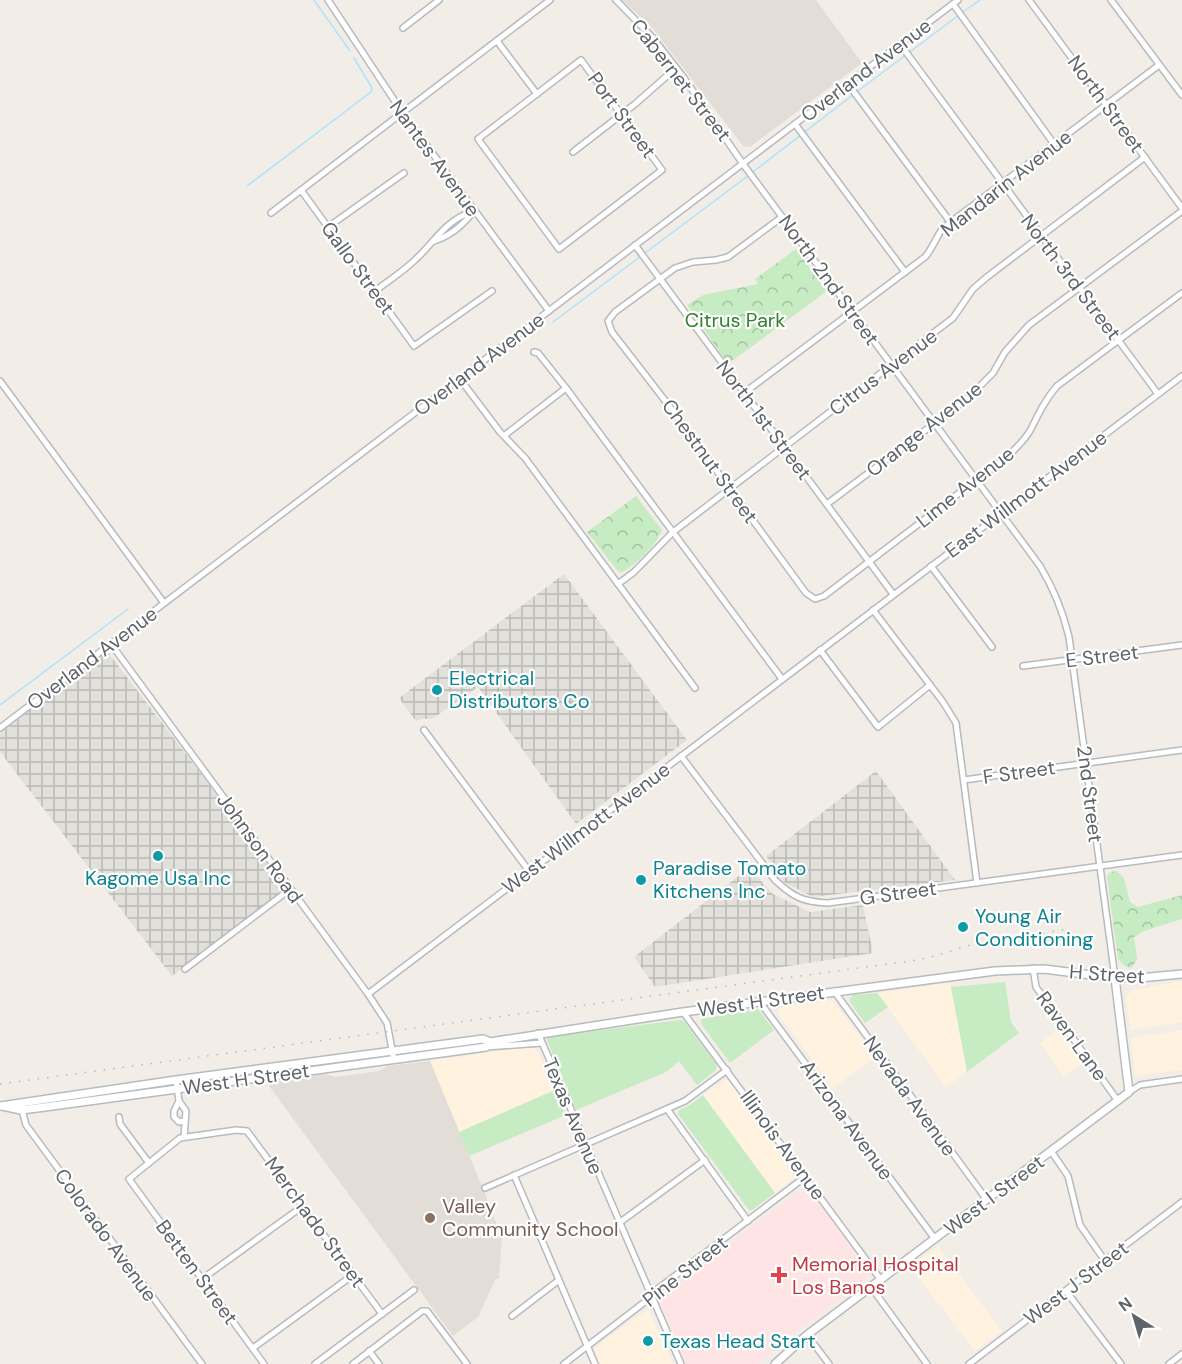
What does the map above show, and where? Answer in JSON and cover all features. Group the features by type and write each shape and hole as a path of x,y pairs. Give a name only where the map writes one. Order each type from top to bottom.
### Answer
{"street":[{"name":"Nantes Avenue","path":"328,0 402,112 549,311"},
{"path":"403,28 440,0"},
{"path":"271,213 550,0"},
{"name":"Cabernet Street","path":"616,0 653,38 743,164"},
{"name":"North Street","path":"1029,0 1182,209"},
{"path":"1111,0 1182,95"},
{"path":"956,2 1054,144"},
{"name":"Overland Avenue","path":"0,728 956,2"},
{"path":"497,41 537,94"},
{"name":"North 3rd Street","path":"900,44 1158,394"},
{"name":"Port Street","path":"581,60 662,170 559,249 478,139 537,94 581,60"},
{"name":"Mandarin Avenue","path":"744,393 926,257 935,238 943,228 1159,65"},
{"path":"573,152 676,68"},
{"path":"848,84 951,223"},
{"path":"795,124 905,272"},
{"name":"Citrus Avenue","path":"618,584 639,567 673,532 953,318 982,281 1144,157"},
{"name":"North 2nd Street","path":"743,164 1001,513"},
{"path":"328,227 404,173"},
{"name":"Gallo Street","path":"301,190 414,346 492,291"},
{"name":"Orange Avenue","path":"827,504 981,387 1011,344 1029,325 1182,209"},
{"path":"375,291 414,261 434,241 444,238 465,222 474,211"},
{"path":"660,279 675,268 687,263 716,260 733,254 783,217"},
{"name":"North 1st Street","path":"635,245 893,594"},
{"name":"Chestnut Street","path":"660,279 615,312 608,321 612,332 806,592 815,599"},
{"name":"Lime Avenue","path":"815,599 824,596 1021,444 1031,429 1041,406 1057,386 1182,293"},
{"path":"534,352 538,353 566,388 782,679"},
{"name":"East Willmott Avenue","path":"873,610 1182,376"},
{"path":"460,379 500,432 525,458 695,688"},
{"path":"0,381 164,603"},
{"path":"505,435 566,388"},
{"name":"2nd Street","path":"1001,513 1040,566 1052,587 1064,617 1087,763 1129,1092"},
{"path":"931,566 992,647"},
{"path":"873,610 956,723 977,883"},
{"name":"West Willmott Avenue","path":"368,994 873,610"},
{"name":"Johnson Road","path":"111,644 289,890 368,994 387,1023 393,1059"},
{"name":"E Street","path":"1023,666 1182,645"},
{"path":"820,650 878,727 930,686"},
{"path":"424,730 529,871"},
{"name":"F Street","path":"964,780 1182,750"},
{"name":"G Street","path":"681,756 775,880 785,890 810,902 828,903 1182,855"},
{"path":"185,969 289,890"},
{"name":"H Street","path":"1033,968 1114,978 1182,974"},
{"name":"West H Street","path":"0,1106 21,1110 488,1045 538,1033 759,1001 966,974 1033,968"},
{"name":"Raven Lane","path":"1033,968 1036,987 1118,1101"},
{"name":"Nevada Avenue","path":"834,991 987,1200"},
{"name":"Arizona Avenue","path":"759,1001 935,1239"},
{"name":"Illinois Avenue","path":"683,1012 881,1280"},
{"name":"Texas Avenue","path":"538,1033 681,1364"},
{"name":"West H Street","path":"0,1106 21,1101 483,1039 488,1045"},
{"path":"488,1045 542,1043"},
{"path":"284,1065 285,1074"},
{"path":"485,1188 685,1101 728,1070"},
{"path":"1129,1092 1140,1085 1182,1079"},
{"path":"176,1080 179,1101 186,1111 182,1121"},
{"name":"West I Street","path":"775,1364 807,1335 1129,1092"},
{"name":"Colorado Avenue","path":"21,1101 21,1110 26,1125 202,1364"},
{"path":"119,1117 120,1124 149,1163 184,1135 185,1129 182,1121 174,1114 179,1101"},
{"path":"667,1109 748,1221"},
{"name":"Merchado Street","path":"184,1135 247,1131 382,1314"},
{"path":"1051,1151 1068,1176 1080,1225 1105,1261"},
{"path":"619,1223 705,1160"},
{"name":"Betten Street","path":"149,1163 129,1179 264,1364"},
{"path":"514,1175 595,1364"},
{"name":"Pine Street","path":"564,1364 805,1178"},
{"name":"West J Street","path":"969,1364 1182,1202"},
{"path":"202,1279 303,1206"},
{"path":"253,1348 353,1275"},
{"path":"512,1316 559,1280"},
{"path":"871,1287 927,1364"},
{"path":"315,1364 414,1290"},
{"path":"1066,1291 1121,1364"},
{"path":"352,1364 422,1311 427,1311 467,1364"},
{"path":"807,1335 829,1364"},
{"path":"369,1351 379,1364"},
{"path":"1169,1364 1182,1354"}],"shaded area":[{"path":"622,0 816,0 862,63 750,147 743,146 651,26"},
{"path":"564,574 687,740 576,824 478,687 432,719 416,721 399,698"},
{"path":"107,651 244,830 285,890 172,976 0,752 0,733"},
{"path":"876,771 955,880 813,897 784,882 766,856"},
{"path":"749,868 773,894 810,912 863,905 873,953 655,987 634,957"},
{"path":"1182,981 1182,1022 1131,1030 1126,997 1133,990"},
{"path":"950,983 967,1072 946,1087 877,993"},
{"path":"832,1000 876,1057 833,1088 777,1012 780,1007"},
{"path":"1062,1027 1087,1060 1064,1077 1040,1043"},
{"path":"1182,1030 1182,1070 1135,1076 1131,1038"},
{"path":"534,1048 539,1053 555,1090 459,1132 430,1061"},
{"name":"Valley Community School","path":"430,1061 502,1239 499,1278 495,1280 478,1317 453,1336 269,1086 269,1082 325,1074 336,1077 379,1071 388,1066"},
{"path":"724,1080 728,1080 796,1171 795,1178 775,1193 703,1095"},
{"name":"Memorial Hospital Los Banos","path":"803,1188 808,1189 870,1273 869,1277 781,1343 758,1364 686,1364 658,1298"},
{"path":"938,1246 1002,1331 975,1351 910,1267"},
{"path":"648,1309 673,1364 600,1364 595,1352 596,1346"}],"green space":[{"name":"Citrus Park","path":"796,249 827,291 728,364 687,305 703,295 758,284 755,279"},
{"path":"636,496 662,530 645,554 621,573 587,532"},
{"path":"1117,871 1124,878 1130,902 1138,907 1182,895 1182,919 1144,931 1134,937 1137,959 1132,968 1125,966 1118,959 1107,876 1110,872"},
{"path":"1005,982 1011,1022 1019,1033 967,1072 951,987"},
{"path":"877,993 888,1007 865,1023 850,1002 850,998 853,995"},
{"path":"758,1009 774,1030 730,1063 702,1025 701,1019"},
{"path":"684,1021 717,1065 716,1070 697,1085 679,1061 666,1072 576,1110 547,1040 548,1037"},
{"path":"555,1090 566,1115 469,1156 459,1132"},
{"path":"703,1095 775,1193 752,1210 749,1210 678,1114 679,1110"}],"waterway":[{"path":"314,0 350,51"},
{"path":"963,12 980,0"},
{"path":"858,91 959,15"},
{"path":"247,186 371,92 372,88 354,58"},
{"path":"753,172 854,94"},
{"path":"645,253 749,175"},
{"path":"553,322 641,256"},
{"path":"0,705 128,609"}],"railway":[{"path":"0,1084 911,961 980,942 1070,929"}],"place":[{"name":"Electrical Distributors Co","path":"437,690"},
{"name":"Kagome Usa Inc","path":"158,856"},
{"name":"Paradise Tomato Kitchens Inc","path":"641,880"},
{"name":"Young Air Conditioning","path":"963,927"},
{"name":"Valley Community School","path":"430,1218"},
{"name":"Memorial Hospital Los Banos","path":"779,1275"},
{"name":"Texas Head Start","path":"648,1341"}]}
